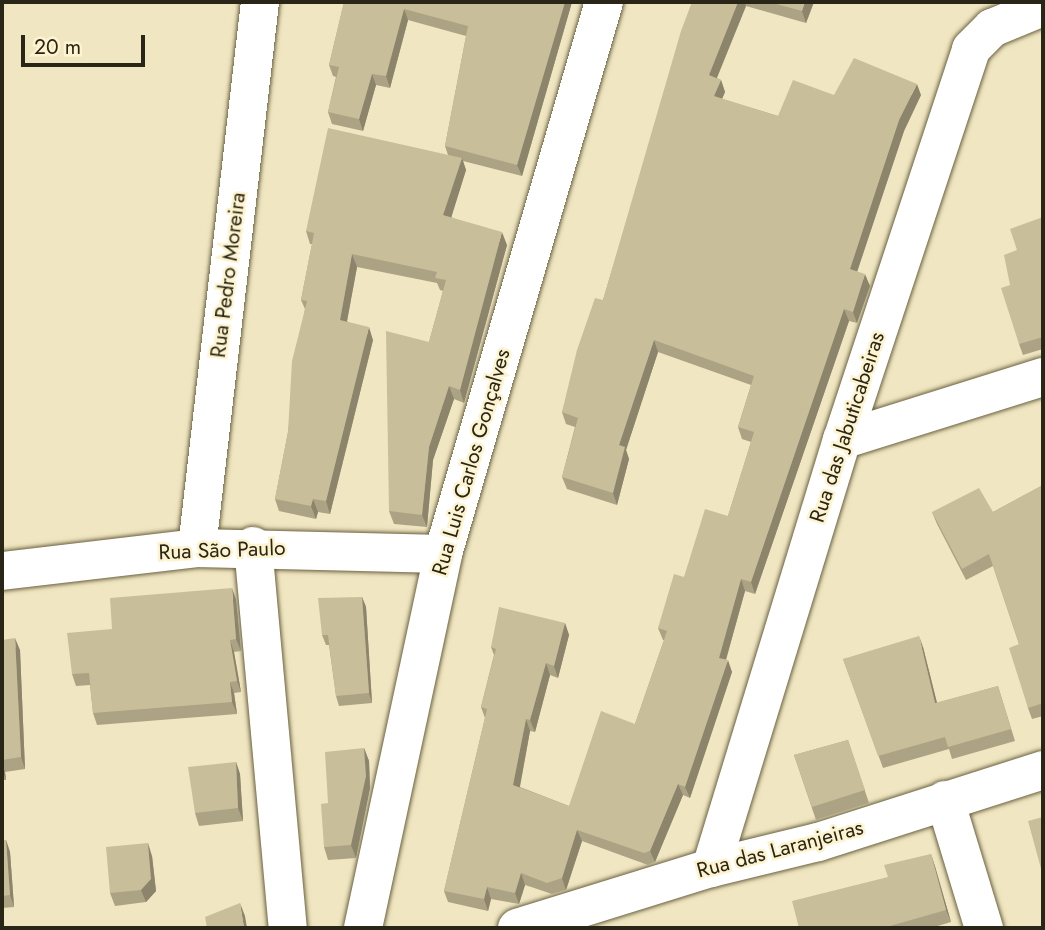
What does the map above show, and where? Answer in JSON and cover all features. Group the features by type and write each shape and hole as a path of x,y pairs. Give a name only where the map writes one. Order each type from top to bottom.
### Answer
{"street":[{"name":"Rua Pedro Moreira","path":"197,548 260,2"},
{"name":"Rua Luis Carlos Gonçalves","path":"363,928 443,554 604,2"},
{"name":"Rua das Jabuticabeiras","path":"711,868 842,440 971,49 992,29 1033,10"},
{"path":"842,440 1043,377"},
{"name":"Rua São Paulo","path":"2,572 197,548 253,546 443,554"},
{"path":"253,546 288,928"},
{"name":"Rua das Laranjeiras","path":"517,928 711,868 818,842 1043,770"},
{"path":"945,800 984,928"}],"building":[{"path":"344,2 565,2 517,165 445,146 468,26 404,9 386,76 372,74 359,119 328,112 339,67 329,65"},
{"path":"692,2 738,2 709,75 721,80 714,96 778,116 793,80 834,95 854,58 917,84 899,120 850,269 865,274 853,312 844,309 751,582 741,579 719,658 728,660 685,787 678,784 650,851 644,853 577,830 562,878 547,883 521,873 515,893 487,887 484,899 444,891 487,709 481,707 496,649 491,647 499,607 565,623 554,666 546,663 530,720 526,719 513,785 569,806 601,711 635,724 667,631 658,628 674,574 684,577 705,509 728,516 754,432 738,427 754,376 654,340 619,445 625,447 613,493 562,477 578,418 562,412 577,350 595,298 603,300 681,31"},
{"path":"769,2 805,2 802,11"},
{"path":"328,128 462,158 443,215 502,232 460,390 449,386 429,447 422,515 389,511 386,331 429,342 446,280 435,278 437,272 352,254 340,320 369,327 326,501 313,499 311,506 275,499 288,432 292,361 307,301 301,300 314,233 306,231"},
{"path":"1043,217 1043,337 1019,344 1001,288 1010,285 1004,255 1017,250 1010,229"},
{"path":"1043,485 1043,703 1028,708 1009,648 1019,644 989,554 962,569 932,512 979,488 993,512"},
{"path":"232,588 236,639 230,640 237,681 230,682 232,702 93,713 89,673 72,674 67,633 112,629 110,598"},
{"path":"362,597 369,693 336,696 328,635 322,635 318,598"},
{"path":"919,636 935,703 998,686 1011,729 948,747 945,737 878,756 843,659"},
{"path":"15,638 21,757 2,760 2,640"},
{"path":"848,740 865,790 812,807 794,755"},
{"path":"364,748 366,776 351,845 324,847 321,804 328,803 325,752"},
{"path":"236,762 238,808 195,813 188,767"},
{"path":"1043,817 1043,876 1028,821"},
{"path":"2,840 6,840 10,895 2,896"},
{"path":"148,843 151,879 141,890 110,893 106,847"},
{"path":"931,854 946,910 883,928 799,928 792,901 888,877 884,865"},
{"path":"240,903 244,928 207,928 205,917"}]}
